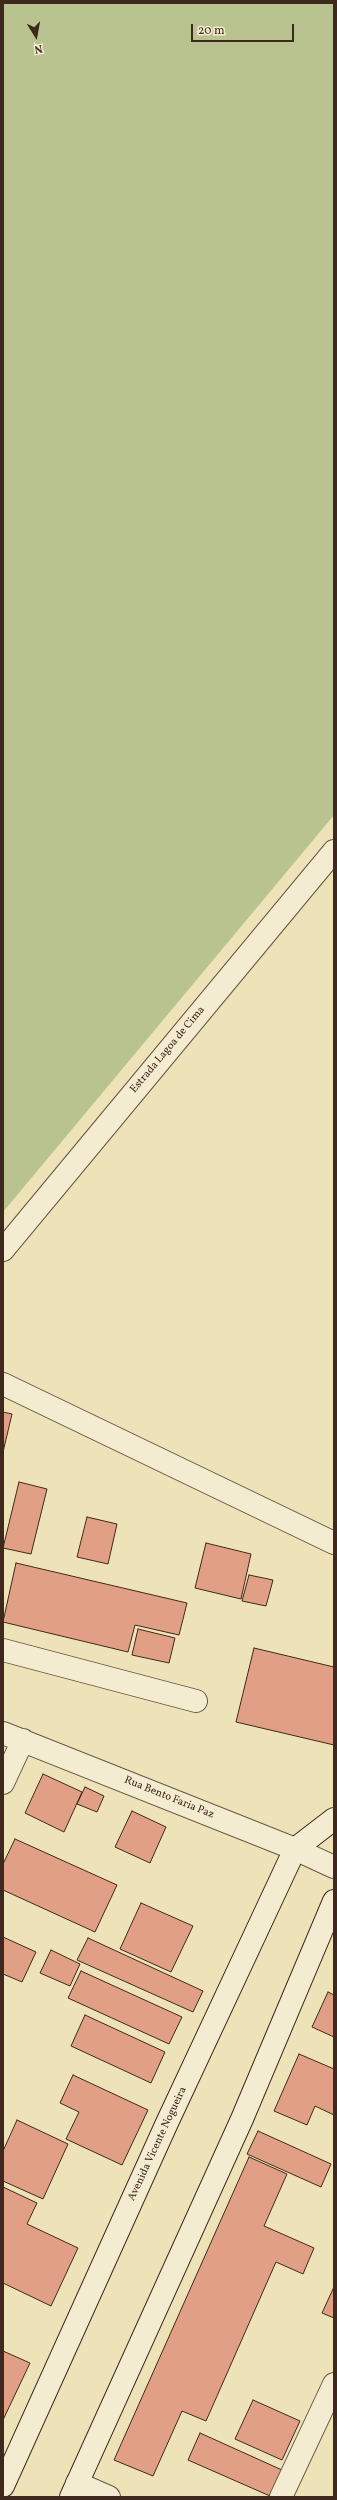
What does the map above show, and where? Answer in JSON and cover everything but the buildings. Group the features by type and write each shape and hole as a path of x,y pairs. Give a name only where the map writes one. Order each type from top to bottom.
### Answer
{"street":[{"name":"Estrada Lagoa de Cima","path":"3,1250 334,851"},
{"path":"3,1384 334,1543"},
{"path":"3,1650 196,1701"},
{"path":"3,1783 13,1736"},
{"name":"Rua Bento Faria Paz","path":"13,1736 295,1849 334,1867"},
{"name":"Avenida Vicente Nogueira","path":"3,2486 166,2125 295,1849 334,1819"},
{"path":"109,2497 74,2490 238,2127 334,1901"},
{"path":"280,2497 334,2384"}],"green space":[{"path":"3,3 334,3 334,815 3,1212"}]}
